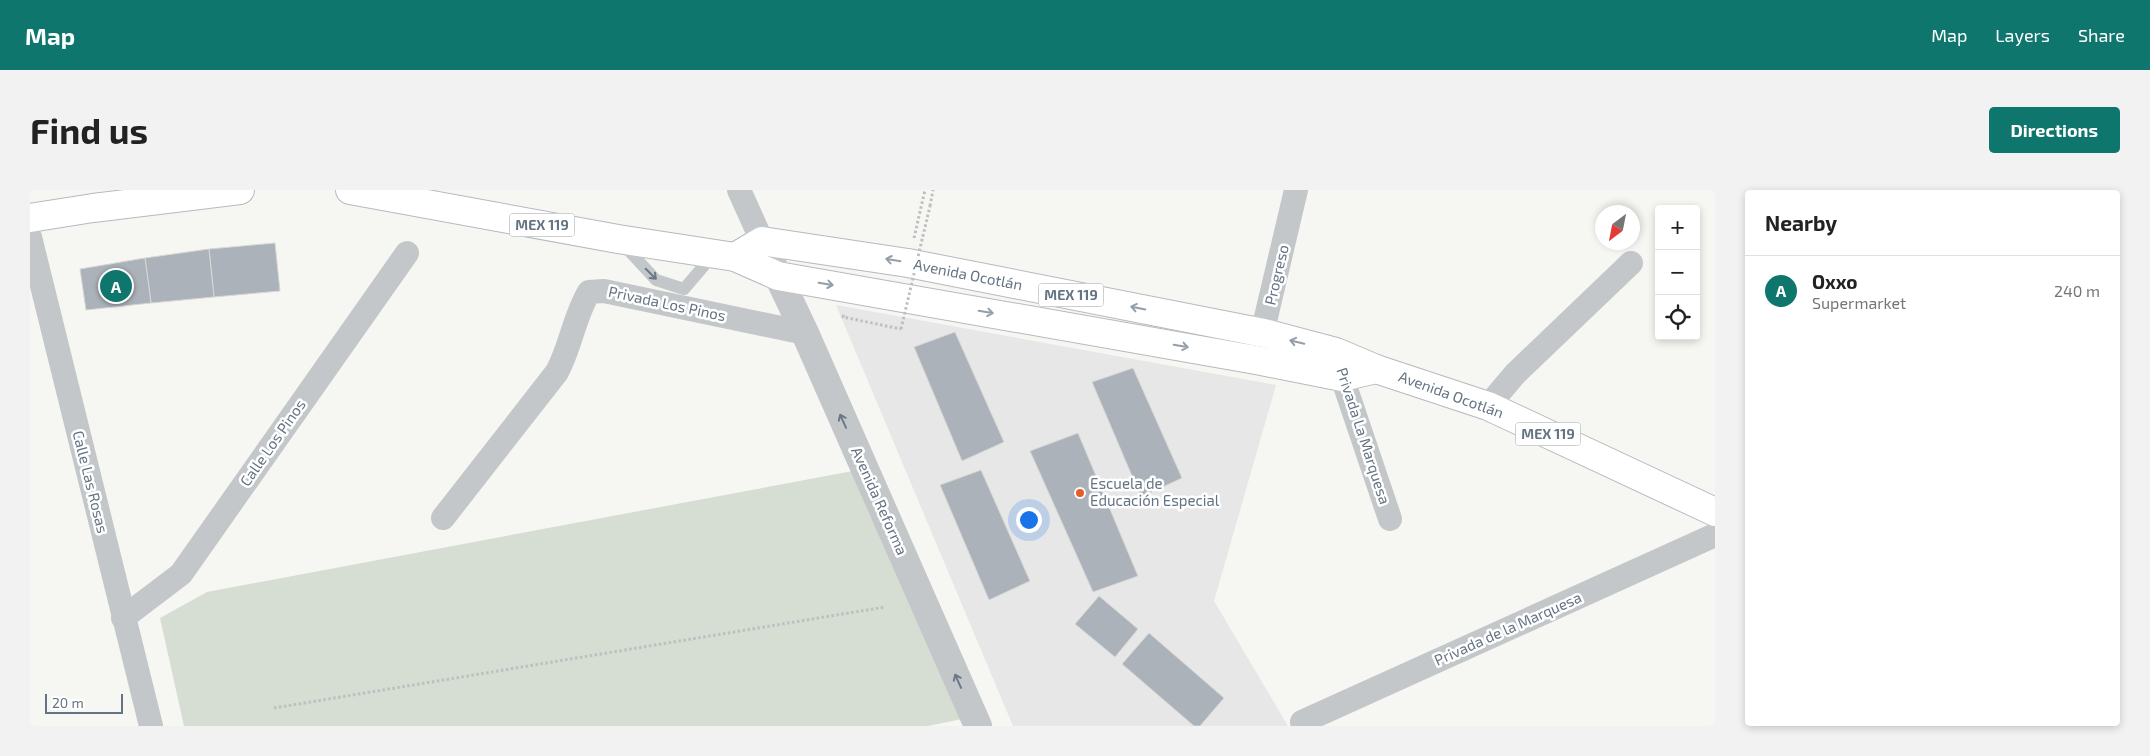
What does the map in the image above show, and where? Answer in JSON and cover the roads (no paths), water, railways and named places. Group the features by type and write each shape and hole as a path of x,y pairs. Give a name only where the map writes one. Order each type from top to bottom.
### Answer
{"main road":[{"path":"30,218 96,199 240,190"},
{"name":"Avenida Ocotlán","path":"350,190 618,239 724,256 778,276 1256,360 1339,364 1376,369 1488,406 1715,512"},
{"path":"724,256 762,241"},
{"name":"Avenida Ocotlán","path":"762,241 908,263 1264,333 1339,364"}],"street":[{"path":"739,190 762,241"},
{"name":"Progreso","path":"1256,360 1264,333 1296,190"},
{"name":"Calle Las Rosas","path":"30,237 151,726"},
{"name":"Avenida Reforma","path":"762,241 805,333 974,725"},
{"name":"Calle Los Pinos","path":"123,618 181,574 407,253"},
{"path":"1488,406 1515,374 1631,264"},
{"name":"Privada Los Pinos","path":"444,518 557,372 566,354 582,304 589,292 604,291 805,333"},
{"name":"Privada La Marquesa","path":"1339,364 1390,519"},
{"name":"Privada de la Marquesa","path":"1302,722 1715,536"}],"lane":[{"path":"618,239 656,280 684,289 724,256"}],"place":[{"name":"Oxxo","path":"116,286"},
{"name":"Escuela de Educación Especial","path":"1080,493"}]}
